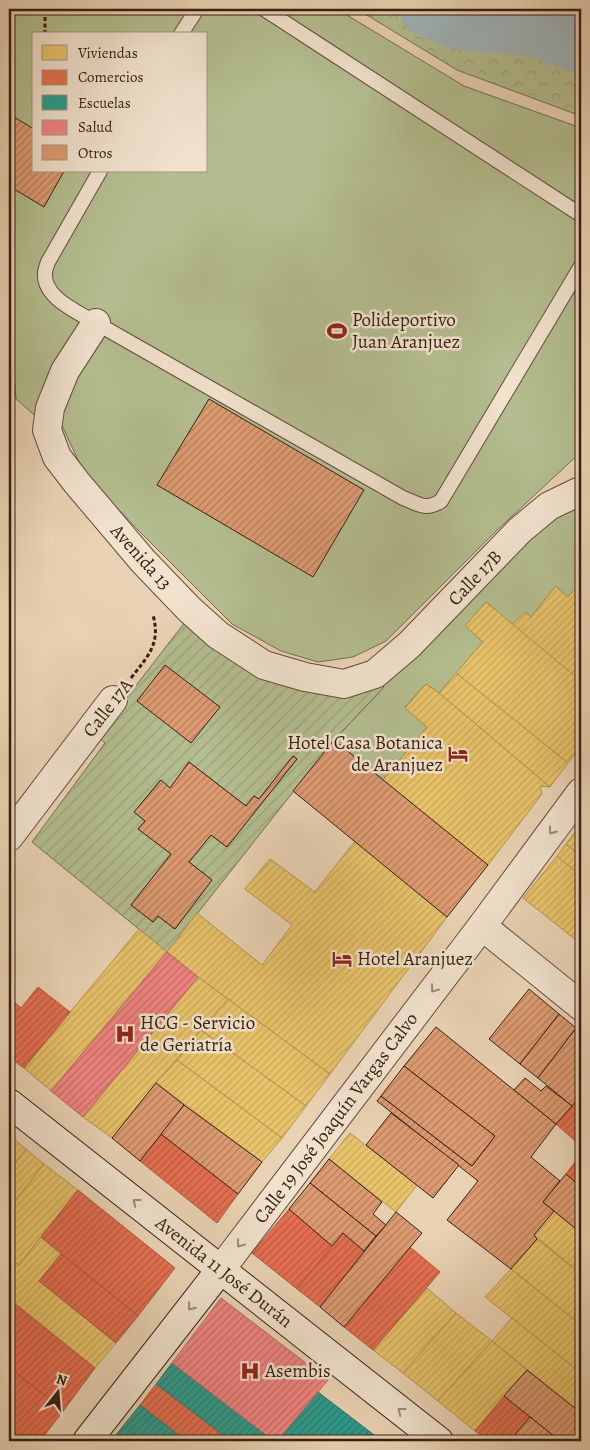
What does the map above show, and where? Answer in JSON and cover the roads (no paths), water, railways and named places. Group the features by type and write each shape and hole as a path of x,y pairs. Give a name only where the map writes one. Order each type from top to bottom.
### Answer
{"street":[{"name":"Avenida 13","path":"96,323 65,371 50,408 47,430 57,456 77,484 143,562 189,609 218,635 264,665 305,677 344,684 375,674"},
{"name":"Calle 17B","path":"375,674 409,646 520,530 550,506 581,492"},
{"name":"Calle 17A","path":"9,837 114,700"},
{"name":"Calle 19 José Joaquín Vargas Calvo","path":"87,1441 221,1269 482,926 581,792"},
{"path":"482,926 581,1006"},
{"name":"Avenida 11 José Durán","path":"9,1103 439,1441"}],"lane":[{"path":"182,32 196,9"},
{"path":"264,9 581,215"},
{"path":"99,172 48,262 45,274 48,286 56,298 96,323 403,498 422,506 431,507 441,501 581,266"}],"waterway":[{"path":"425,9 456,23 532,30 581,47"}],"place":[{"name":"Polideportivo Juan Aranjuez","path":"337,331"},
{"name":"Hotel Casa Botanica de Aranjuez","path":"458,754"},
{"name":"Hotel Aranjuez","path":"342,959"},
{"name":"HCG - Servicio de Geriatría","path":"125,1034"},
{"name":"Asembis","path":"250,1371"}]}
